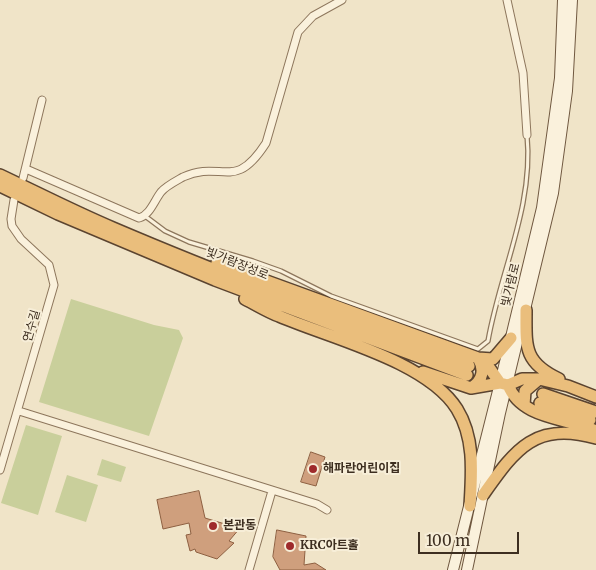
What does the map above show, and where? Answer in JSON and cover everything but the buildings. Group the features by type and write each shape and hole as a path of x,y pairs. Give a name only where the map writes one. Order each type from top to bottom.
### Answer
{"highway":[{"path":"0,175 87,216 121,224 471,366 488,366 524,406 538,413 596,431"},
{"name":"빛가람장성로","path":"0,186 58,214 273,303 471,366"},
{"path":"104,233 113,242 140,255 230,292 278,316 393,361 471,388 504,384 522,379 539,379 568,386 596,396"},
{"path":"526,310 526,348 543,371 563,380 568,386"},
{"path":"471,366 493,359 511,338"},
{"path":"393,361 443,391 458,410 468,438 473,463 470,506"},
{"path":"471,366 482,364 482,374 479,382 471,388"},
{"path":"524,406 525,390 539,379"},
{"path":"596,412 542,398 596,422"},
{"path":"483,496 516,452 542,436 572,432 596,438"}],"main road":[{"name":"빛가람로","path":"467,570 483,496 511,338 536,236 547,177 560,78 563,0"},
{"name":"빛가람로","path":"453,570 546,232 562,140 571,43 572,0"}],"street":[{"path":"26,169 139,218 145,216 161,192 184,177 196,173 237,172 258,156 266,143 298,32 313,16 342,0"},
{"path":"507,0 523,73 527,135"},
{"path":"23,178 42,100"},
{"name":"연수길","path":"0,470 19,411 54,285 49,265 21,239 12,226 14,200"},
{"path":"19,411 317,504 328,510"},
{"path":"249,570 272,491"}],"lane":[{"path":"145,216 165,231 189,242 281,271 331,296 478,348 488,341 497,296 519,229 530,161 527,135"}],"green space":[{"path":"71,299 154,325 179,330 183,338 149,436 39,402"},
{"path":"26,425 62,436 38,515 1,503"},
{"path":"102,459 126,467 121,482 97,475"},
{"path":"67,475 98,485 86,522 55,512"}],"place":[{"name":"해파란어린이집","path":"313,469"},
{"name":"본관동","path":"213,526"},
{"name":"KRC아트홀","path":"290,546"}]}
